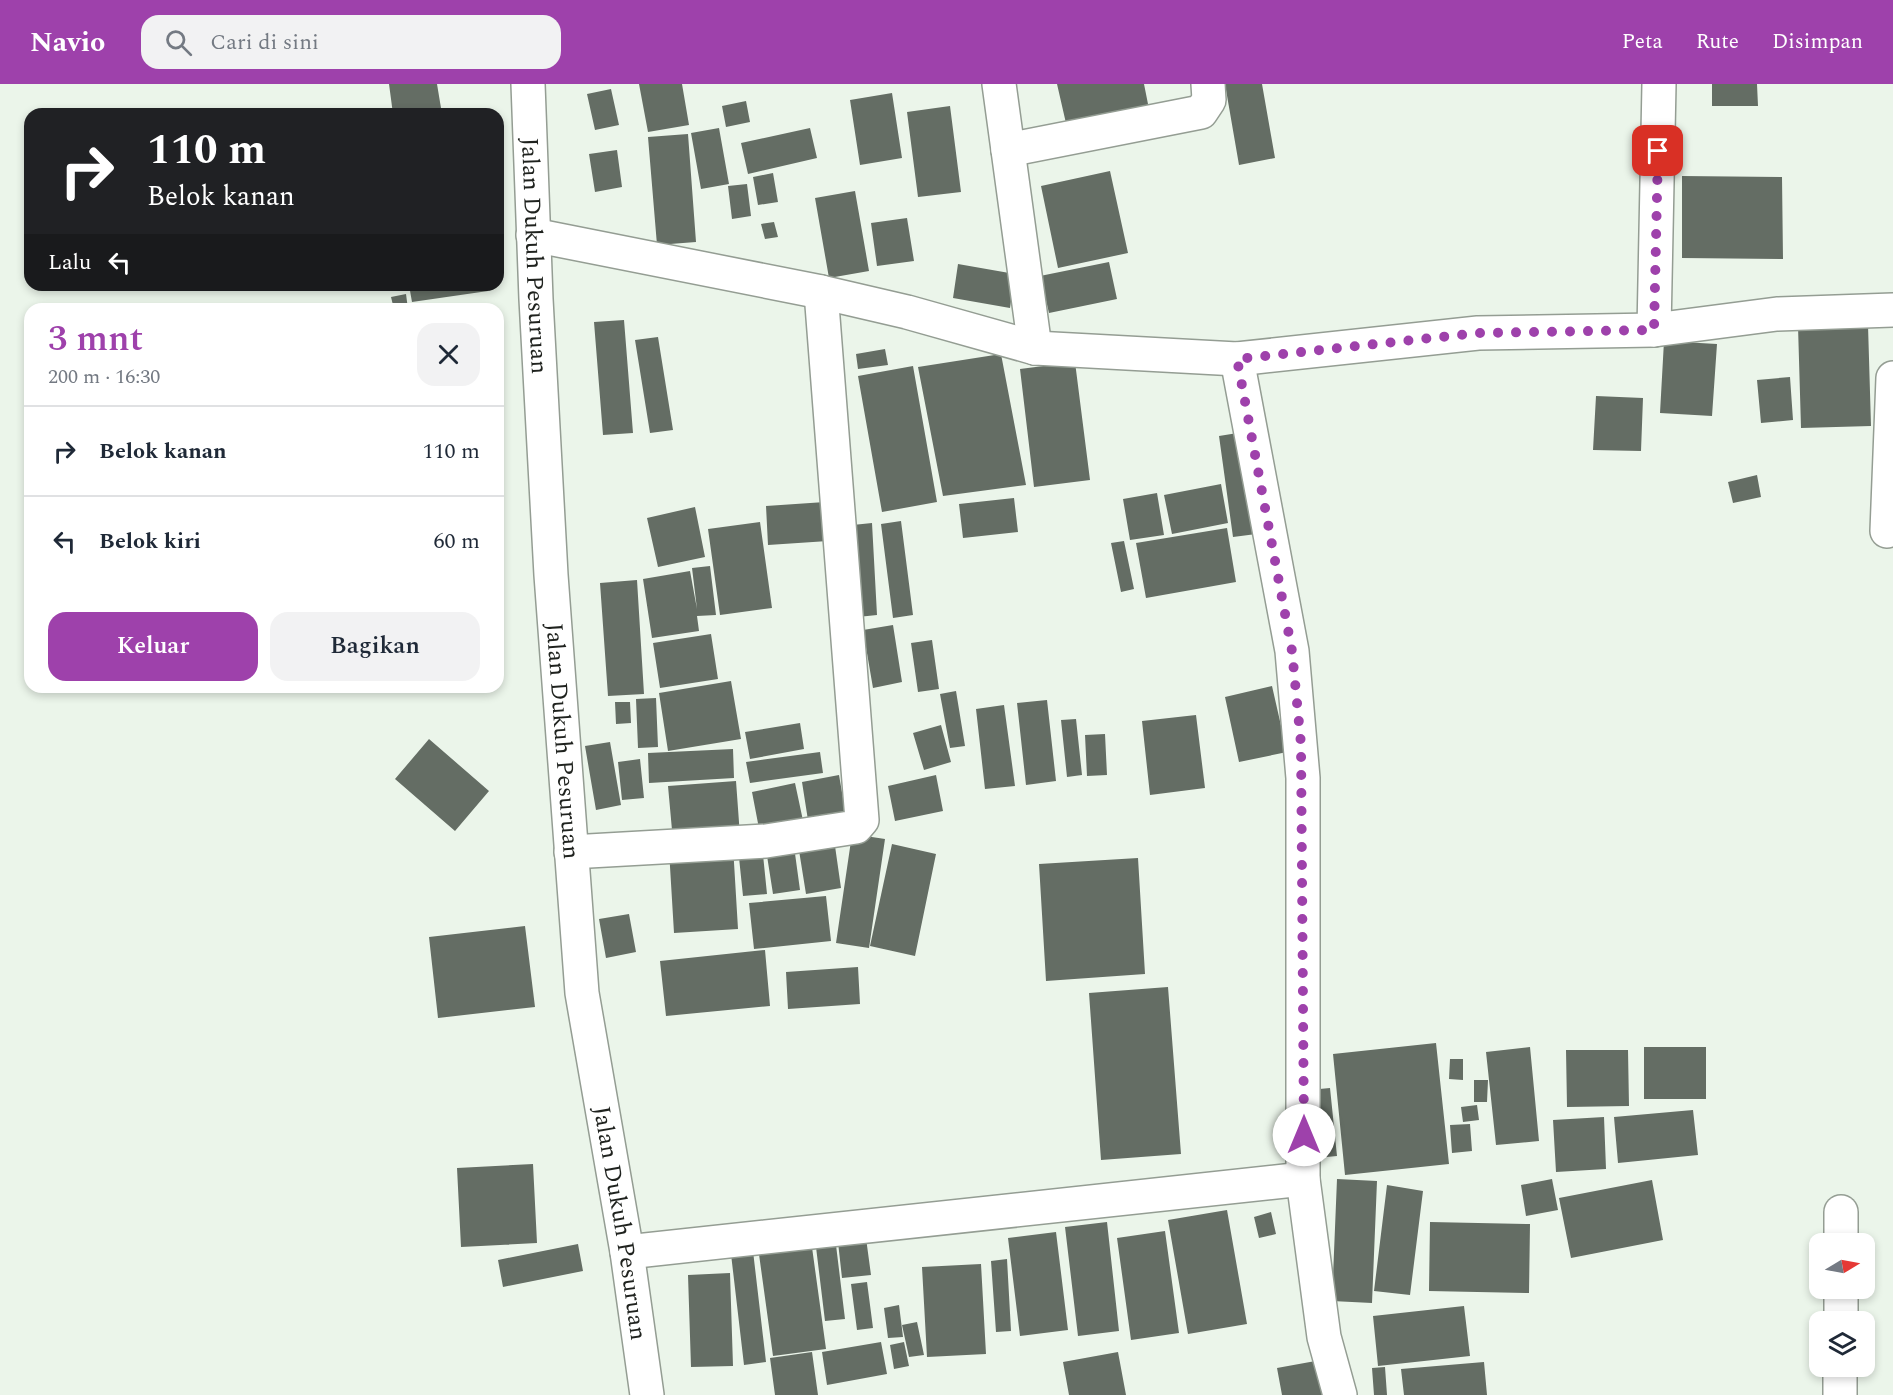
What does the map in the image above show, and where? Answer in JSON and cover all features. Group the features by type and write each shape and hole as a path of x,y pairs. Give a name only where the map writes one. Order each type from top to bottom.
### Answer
{"street":[{"name":"Jalan Dukuh Pesuruan","path":"528,84 533,236 551,575 582,993 627,1252 647,1395"},
{"path":"999,84 1035,348"},
{"path":"1008,150 1201,111 1209,100 1208,84"},
{"path":"1654,330 1659,84"},
{"path":"533,236 821,292 907,312 1035,348 1237,359 1478,333 1654,330 1777,314 1893,310"},
{"path":"571,852 766,841 856,827 862,819 821,292"},
{"path":"1237,359 1292,651 1301,744 1304,1179 1324,1337 1340,1395"},
{"path":"1887,531 1893,378"},
{"path":"627,1252 1304,1179"},
{"path":"1840,1377 1840,1395"}],"building":[{"path":"389,84 437,84 441,108 392,108"},
{"path":"639,84 682,84 689,125 648,132"},
{"path":"1057,84 1144,84 1150,114 1068,132"},
{"path":"1225,84 1262,84 1275,158 1239,165"},
{"path":"1712,84 1757,84 1758,106 1712,106"},
{"path":"611,89 619,125 595,130 587,94"},
{"path":"892,93 902,158 860,165 850,100"},
{"path":"746,101 750,122 726,127 722,106"},
{"path":"950,106 961,192 918,197 907,112"},
{"path":"719,128 729,184 701,189 691,133"},
{"path":"810,128 817,158 748,174 741,143"},
{"path":"688,134 696,242 657,245 648,137"},
{"path":"617,150 622,187 595,192 589,154"},
{"path":"1110,171 1128,253 1058,268 1041,186"},
{"path":"773,173 778,202 758,205 753,177"},
{"path":"1682,176 1782,177 1783,259 1682,258"},
{"path":"747,184 751,216 732,219 728,186"},
{"path":"855,191 869,271 829,278 815,198"},
{"path":"907,218 914,261 877,266 871,223"},
{"path":"774,222 778,237 765,239 761,224"},
{"path":"1109,262 1117,299 1049,313 1040,276"},
{"path":"958,264 1015,274 1010,308 953,298"},
{"path":"410,291 488,291 412,302"},
{"path":"406,294 407,303 392,303 391,297"},
{"path":"624,320 633,433 603,435 594,322"},
{"path":"1868,325 1871,426 1801,428 1798,326"},
{"path":"658,337 673,430 650,433 635,340"},
{"path":"1664,341 1717,344 1712,416 1660,413"},
{"path":"885,349 888,365 858,369 856,354"},
{"path":"1001,354 1026,485 943,496 918,367"},
{"path":"1075,362 1090,480 1034,487 1020,369"},
{"path":"913,366 937,502 882,512 858,376"},
{"path":"1790,377 1793,420 1761,423 1757,380"},
{"path":"1596,396 1643,398 1641,451 1593,450"},
{"path":"1250,431 1264,533 1233,537 1219,436"},
{"path":"1757,475 1761,497 1733,503 1728,482"},
{"path":"1221,484 1228,523 1172,534 1164,495"},
{"path":"1157,493 1164,535 1130,540 1123,499"},
{"path":"1014,498 1018,532 963,538 959,504"},
{"path":"825,502 828,541 768,545 766,506"},
{"path":"695,507 705,557 658,567 647,518"},
{"path":"901,521 913,615 893,618 881,524"},
{"path":"760,522 772,608 720,615 708,529"},
{"path":"872,523 877,615 848,618 843,526"},
{"path":"1227,528 1236,582 1146,598 1136,543"},
{"path":"1124,541 1134,589 1121,592 1111,543"},
{"path":"710,566 716,615 697,616 699,631 652,638 643,579 690,571 697,609 692,568"},
{"path":"637,580 644,694 608,696 600,583"},
{"path":"893,625 902,682 873,688 863,630"},
{"path":"711,634 718,679 660,688 653,643"},
{"path":"932,640 939,689 918,692 911,643"},
{"path":"731,681 741,739 668,751 659,693"},
{"path":"1272,686 1287,752 1239,762 1225,697"},
{"path":"956,691 965,746 950,748 940,694"},
{"path":"656,698 658,747 638,748 636,699"},
{"path":"1047,700 1056,781 1026,785 1017,703"},
{"path":"615,702 630,702 631,723 616,724"},
{"path":"1004,705 1015,786 985,789 976,709"},
{"path":"1196,715 1205,788 1150,795 1142,721"},
{"path":"1076,719 1082,775 1067,777 1061,720"},
{"path":"800,723 804,749 750,759 745,732"},
{"path":"941,725 951,762 924,770 913,733"},
{"path":"1105,734 1107,775 1087,776 1085,735"},
{"path":"429,739 489,791 455,831 395,779"},
{"path":"610,742 621,805 596,810 585,746"},
{"path":"733,749 734,778 649,783 648,753"},
{"path":"820,752 823,773 750,783 746,762"},
{"path":"640,759 644,798 622,800 618,762"},
{"path":"839,775 848,827 810,833 802,782"},
{"path":"936,775 943,811 895,821 888,786"},
{"path":"736,781 740,836 673,841 668,786"},
{"path":"795,783 805,830 761,839 752,792"},
{"path":"833,832 841,888 806,894 797,838"},
{"path":"852,834 885,839 869,948 836,943"},
{"path":"793,839 800,890 773,894 765,843"},
{"path":"892,844 936,854 915,956 870,946"},
{"path":"762,845 767,894 743,896 738,848"},
{"path":"733,846 738,929 674,933 669,850"},
{"path":"1138,858 1145,974 1046,981 1039,864"},
{"path":"826,896 831,941 754,949 749,903"},
{"path":"629,914 636,952 606,958 599,919"},
{"path":"525,926 535,1007 438,1018 429,937"},
{"path":"765,950 770,1006 666,1016 660,961"},
{"path":"858,967 860,1004 788,1009 786,972"},
{"path":"1168,987 1181,1154 1101,1160 1089,993"},
{"path":"1436,1043 1449,1164 1345,1175 1333,1054"},
{"path":"1530,1047 1539,1141 1496,1145 1486,1052"},
{"path":"1644,1047 1706,1047 1706,1099 1644,1099"},
{"path":"1566,1050 1628,1050 1629,1106 1567,1107"},
{"path":"1450,1059 1463,1059 1463,1080 1449,1079"},
{"path":"1474,1080 1488,1080 1487,1102 1474,1102"},
{"path":"1330,1088 1337,1156 1316,1158 1309,1090"},
{"path":"1477,1105 1479,1120 1463,1122 1461,1107"},
{"path":"1693,1110 1698,1155 1618,1163 1614,1117"},
{"path":"1604,1117 1606,1169 1556,1172 1553,1120"},
{"path":"1470,1124 1472,1151 1452,1153 1450,1125"},
{"path":"533,1164 537,1243 461,1247 457,1168"},
{"path":"1337,1179 1377,1181 1372,1303 1332,1301"},
{"path":"1552,1179 1558,1210 1526,1216 1521,1185"},
{"path":"1652,1180 1663,1240 1571,1258 1559,1198"},
{"path":"1387,1185 1423,1191 1410,1295 1374,1291"},
{"path":"1227,1210 1247,1324 1188,1334 1168,1220"},
{"path":"1271,1212 1276,1234 1259,1238 1254,1217"},
{"path":"1107,1222 1119,1331 1078,1336 1065,1227"},
{"path":"1430,1222 1530,1224 1529,1293 1429,1291"},
{"path":"1165,1231 1179,1333 1131,1340 1117,1238"},
{"path":"1056,1232 1068,1330 1020,1336 1008,1238"},
{"path":"866,1238 871,1275 842,1278 838,1242"},
{"path":"811,1240 826,1349 773,1356 758,1247"},
{"path":"578,1244 583,1271 503,1287 498,1260"},
{"path":"836,1245 845,1319 825,1321 816,1247"},
{"path":"753,1251 766,1362 744,1365 731,1254"},
{"path":"1007,1259 1011,1331 996,1332 991,1261"},
{"path":"981,1264 986,1354 927,1357 922,1267"},
{"path":"730,1273 733,1366 691,1367 688,1275"},
{"path":"867,1282 873,1328 857,1330 851,1284"},
{"path":"899,1305 903,1337 888,1338 884,1308"},
{"path":"1464,1306 1470,1356 1378,1366 1373,1316"},
{"path":"917,1322 924,1355 909,1357 902,1325"},
{"path":"881,1342 887,1374 827,1385 822,1352"},
{"path":"904,1342 909,1366 894,1369 890,1345"},
{"path":"812,1352 818,1395 775,1395 770,1358"},
{"path":"1118,1352 1126,1395 1069,1395 1063,1362"},
{"path":"1321,1360 1327,1395 1282,1395 1277,1368"},
{"path":"1484,1362 1487,1395 1404,1395 1401,1369"},
{"path":"1385,1367 1387,1395 1374,1395 1372,1368"}],"route":[{"path":"1304,1135 1301,744 1292,651 1237,359 1478,333 1654,330 1658,151"}]}
